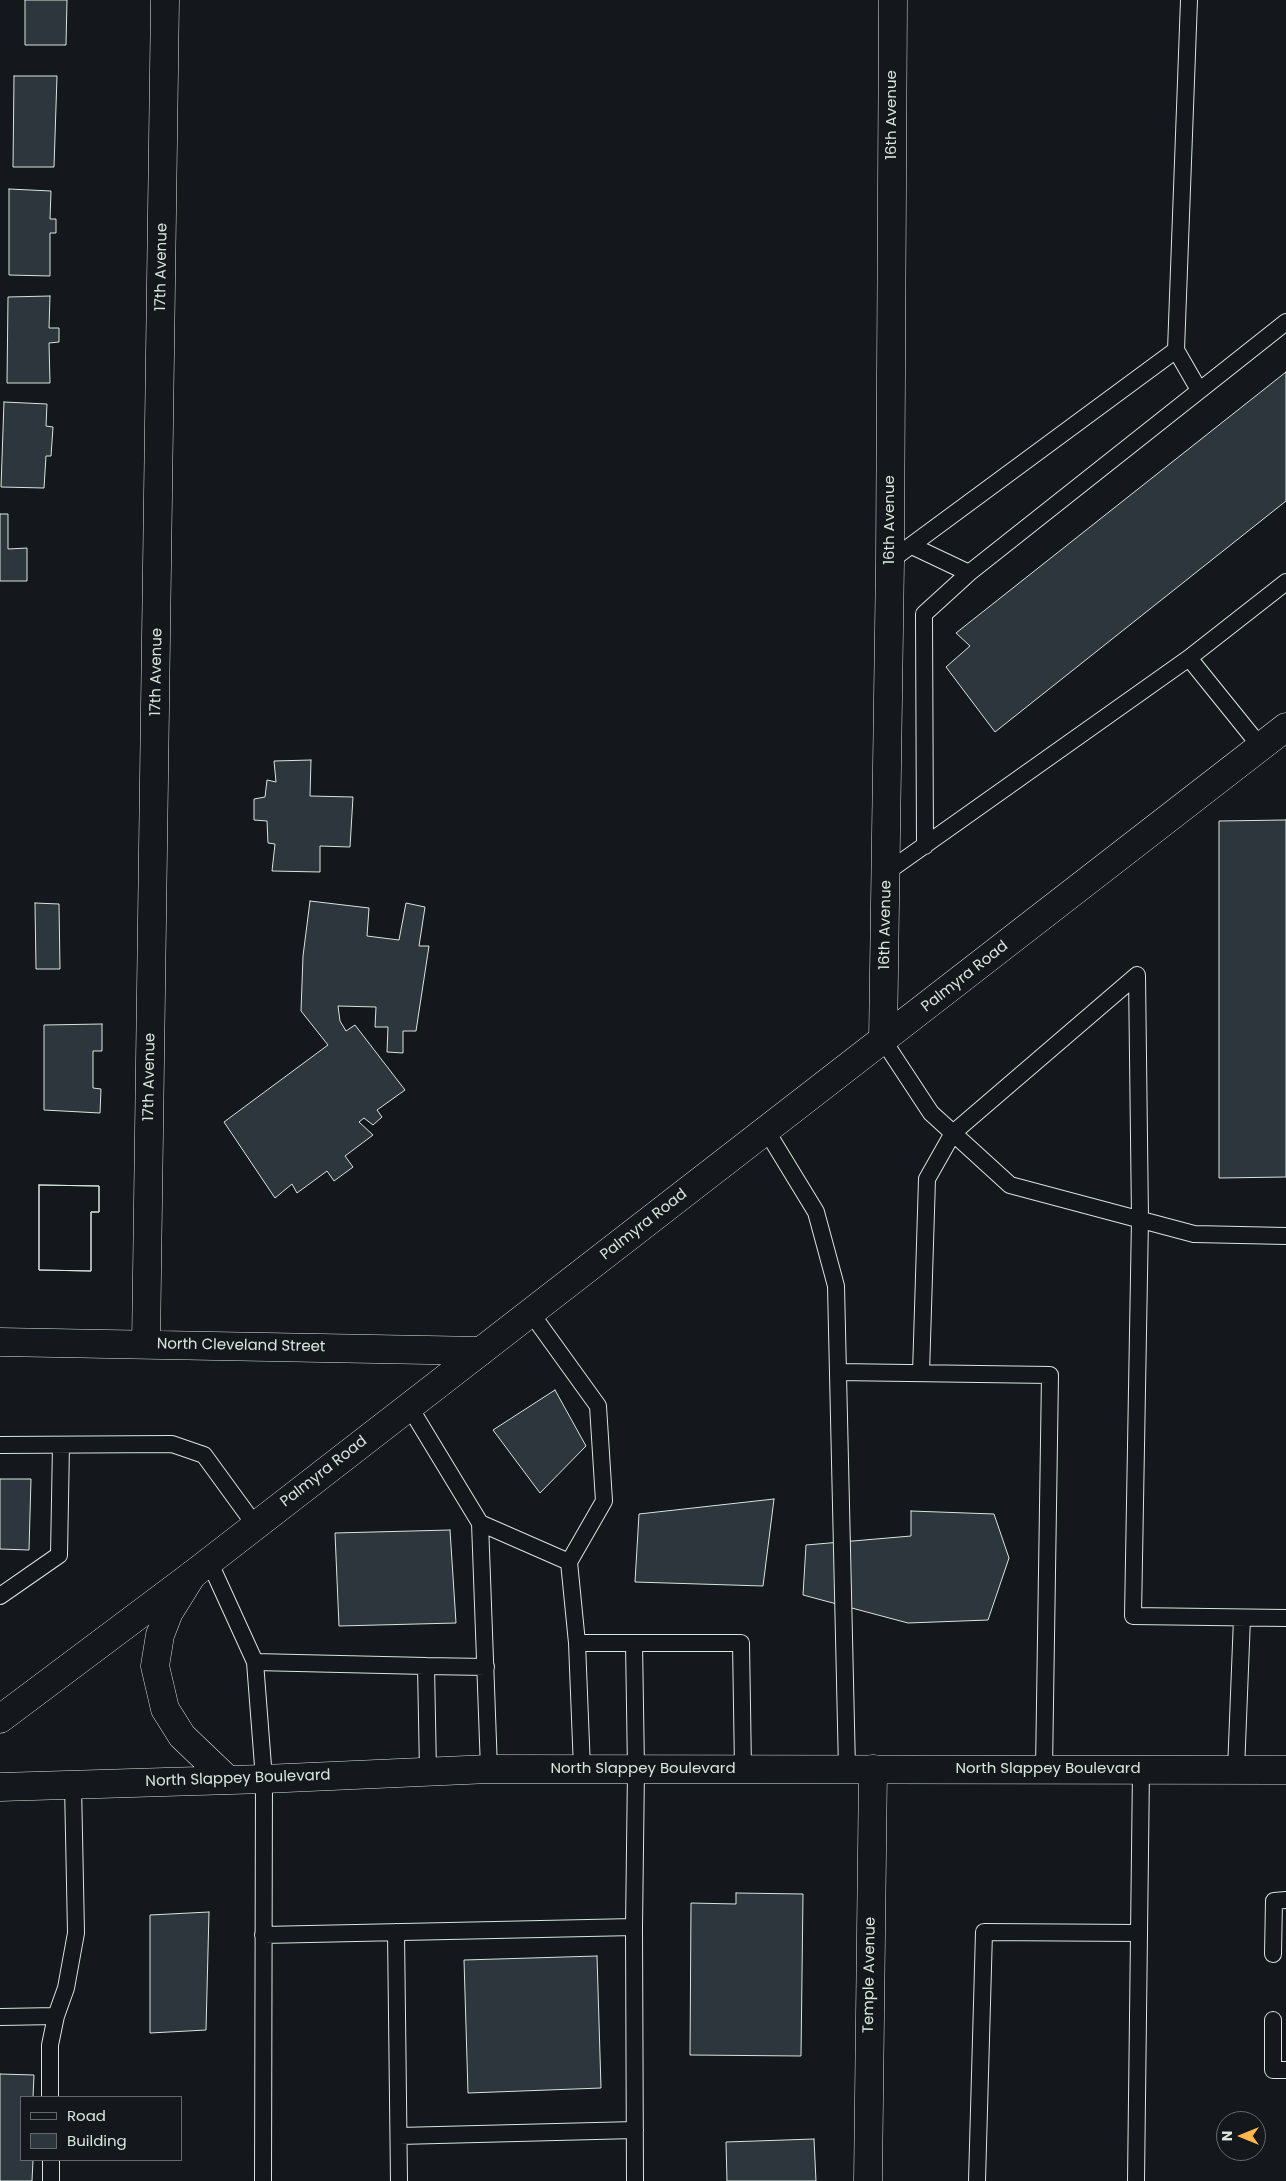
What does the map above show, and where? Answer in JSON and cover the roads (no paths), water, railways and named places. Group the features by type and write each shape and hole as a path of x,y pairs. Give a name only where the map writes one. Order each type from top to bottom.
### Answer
{"street":[{"name":"17th Avenue","path":"146,1344 165,0"},
{"name":"16th Avenue","path":"883,1040 887,872 890,561 893,0"},
{"name":"Palmyra Road","path":"0,1718 201,1568 1286,727"},
{"name":"North Cleveland Street","path":"0,1342 481,1351"},
{"path":"201,1568 169,1612 160,1635 155,1666 165,1708 182,1736 228,1780"},
{"name":"North Slappey Boulevard","path":"0,1787 264,1779 489,1769 1141,1768 1286,1770"},
{"name":"Temple Avenue","path":"860,1769 868,2181"}],"lane":[{"path":"1189,0 1176,350 1199,390"},
{"path":"925,846 924,614 969,572 1286,322"},
{"path":"890,561 1176,350"},
{"path":"912,546 969,572"},
{"path":"887,872 1189,658 1286,582"},
{"path":"1189,658 1260,746"},
{"path":"921,1373 927,1179 953,1133 1137,975 1140,1219 1133,1616 1286,1618"},
{"path":"883,1040 931,1112 1010,1185 1194,1234 1286,1236"},
{"path":"766,1130 816,1212 836,1286 838,1372 860,1769"},
{"path":"531,1313 598,1406 604,1501 569,1562 577,1643 582,1769"},
{"path":"838,1372 1050,1375 1044,1768"},
{"path":"409,1406 480,1523 489,1769"},
{"path":"0,1445 172,1444 204,1455 255,1526"},
{"path":"0,1596 58,1555 61,1445"},
{"path":"480,1523 569,1562"},
{"path":"201,1568 255,1662 264,1779 263,2181"},
{"path":"1236,1770 1242,1618"},
{"path":"577,1643 741,1644 743,1769"},
{"path":"634,1643 636,1769 634,1927 635,2181"},
{"path":"255,1662 486,1667"},
{"path":"426,1666 428,1771"},
{"path":"1136,2181 1141,1768"},
{"path":"50,2096 50,2045 56,2016 66,1988 76,1933 73,1785"},
{"path":"1274,1954 1280,1900"},
{"path":"263,1935 634,1927"},
{"path":"396,1932 400,2181"},
{"path":"977,2181 984,1932 1139,1933"},
{"path":"0,2017 56,2016"},
{"path":"1273,2020 1280,2070"},
{"path":"399,2136 635,2130"},
{"path":"51,2161 51,2181"}]}
